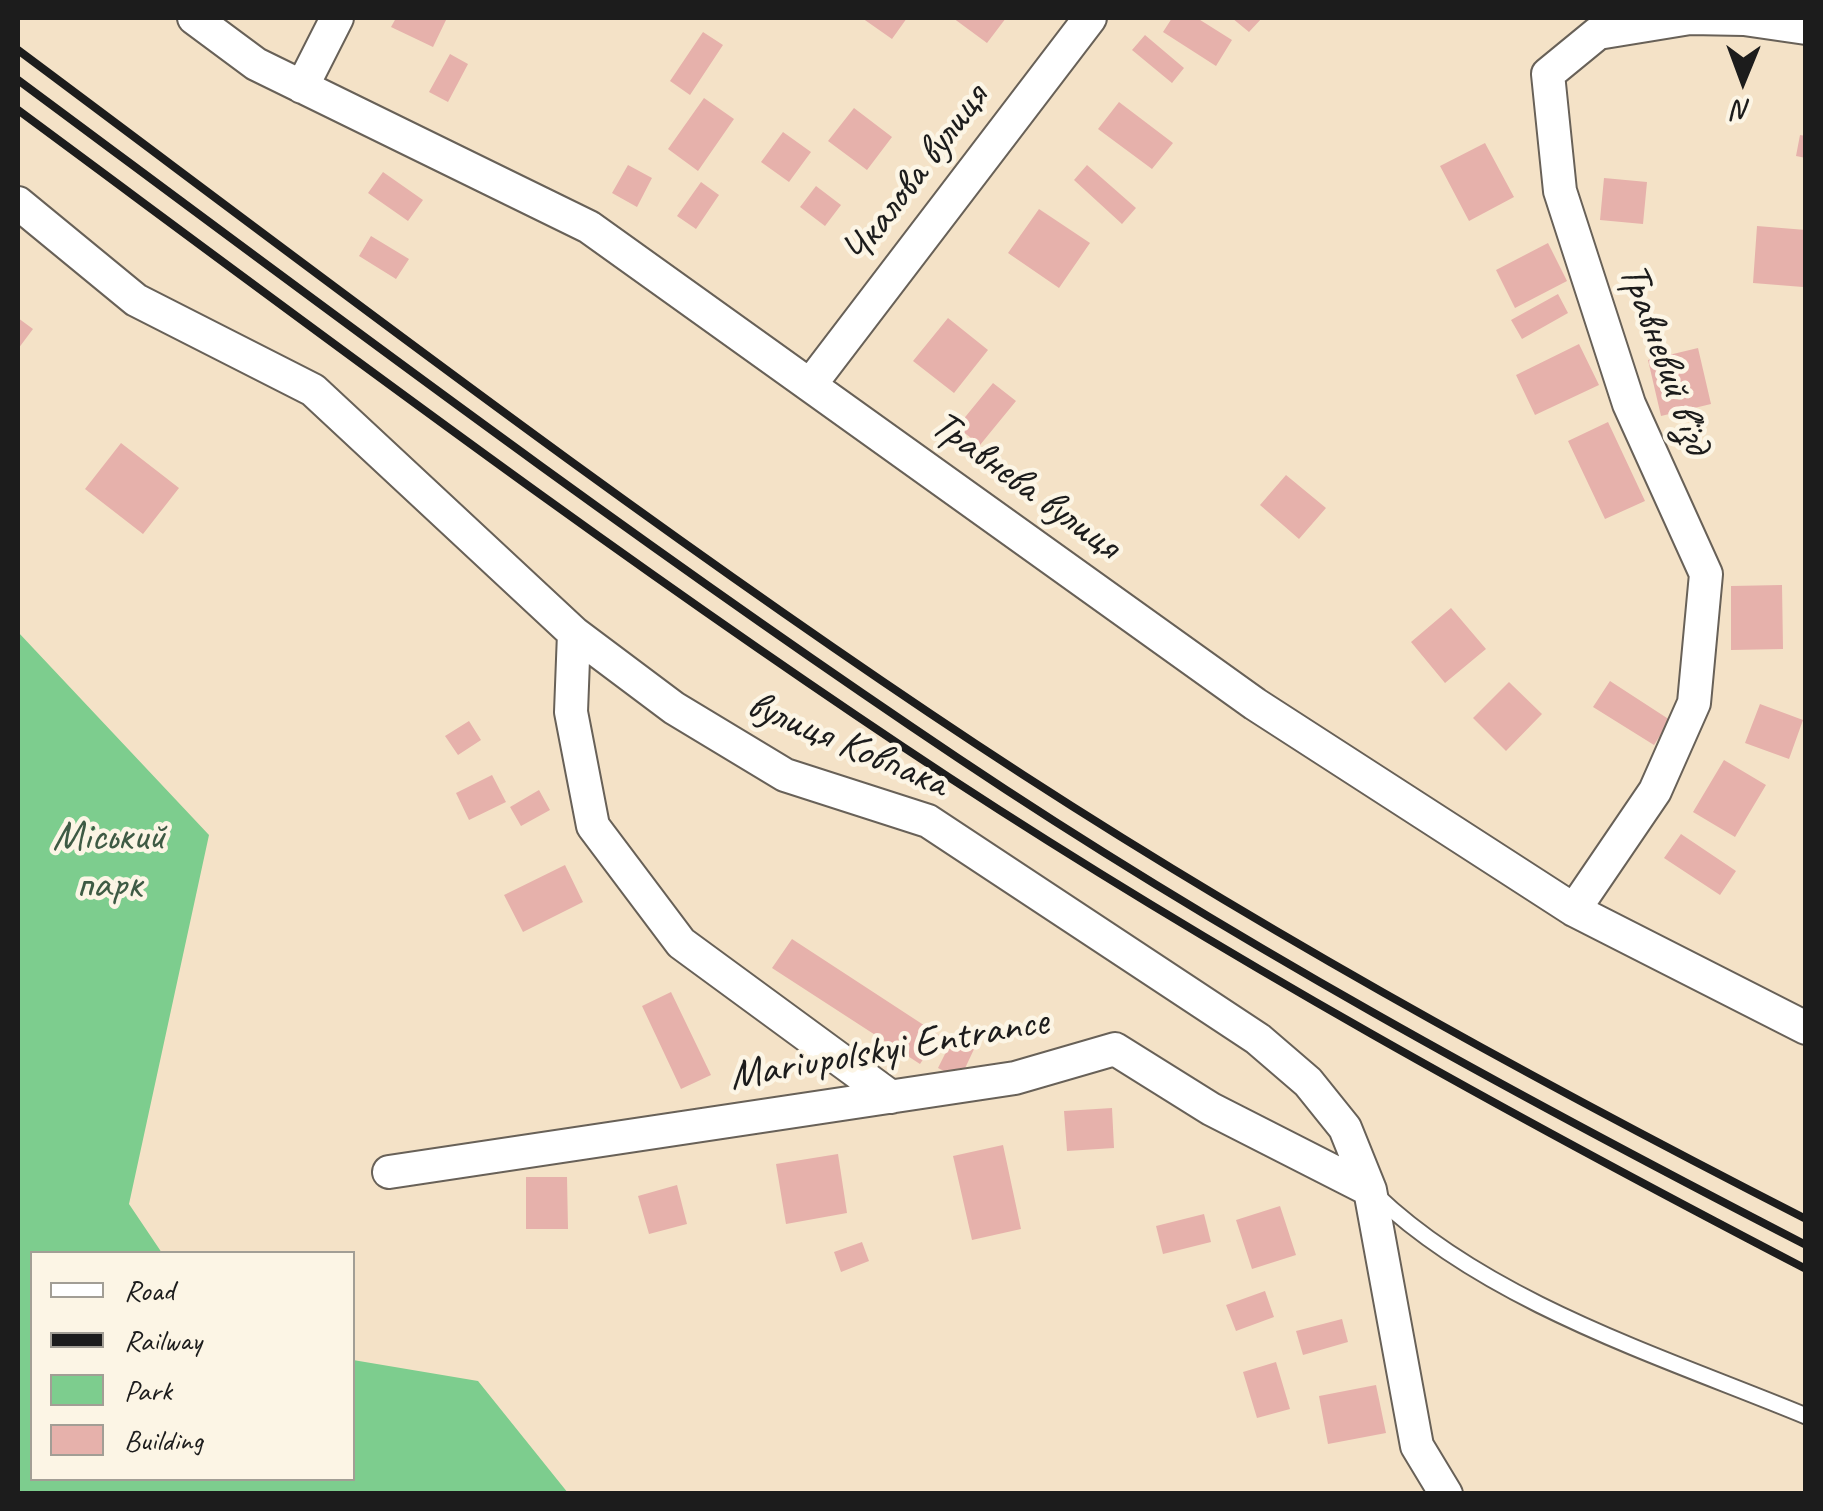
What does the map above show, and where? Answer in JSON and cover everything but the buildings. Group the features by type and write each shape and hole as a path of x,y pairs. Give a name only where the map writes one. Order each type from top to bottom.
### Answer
{"street":[{"name":"Травнева вулиця","path":"194,18 256,64 589,226 1255,704 1574,910 1806,1028"},
{"path":"302,87 337,18"},
{"name":"Чкалова вулиця","path":"810,385 1090,18"},
{"name":"Травневий в'їзд","path":"1574,910 1655,791 1694,703 1706,574 1629,404 1560,192 1548,74 1598,33 1690,18 1744,18 1806,28"},
{"name":"вулиця Ковпака","path":"18,203 136,300 312,390 574,633 674,708 786,774 928,821 1258,1039 1308,1082 1345,1128 1370,1190 1417,1446 1446,1494"},
{"path":"574,633 571,712 592,826 682,943 891,1097"},
{"name":"Mariupolskyi Entrance","path":"389,1172 1015,1078 1115,1049 1211,1109 1370,1190"}],"lane":[{"path":"1370,1190 1409,1227 1464,1264 1649,1356 1806,1416"}],"green space":[{"name":"Міський парк","path":"18,632 209,835 129,1204 161,1251 30,1251 30,1481 355,1481 355,1360 478,1381 568,1493 18,1493"}],"railway":[{"path":"18,50 611,491 976,744 1178,872 1384,993 1806,1219"},
{"path":"18,80 601,510 838,677 1060,825 1375,1014 1806,1245"},
{"path":"18,110 596,534 950,778 1159,909 1372,1034 1806,1269"}]}
